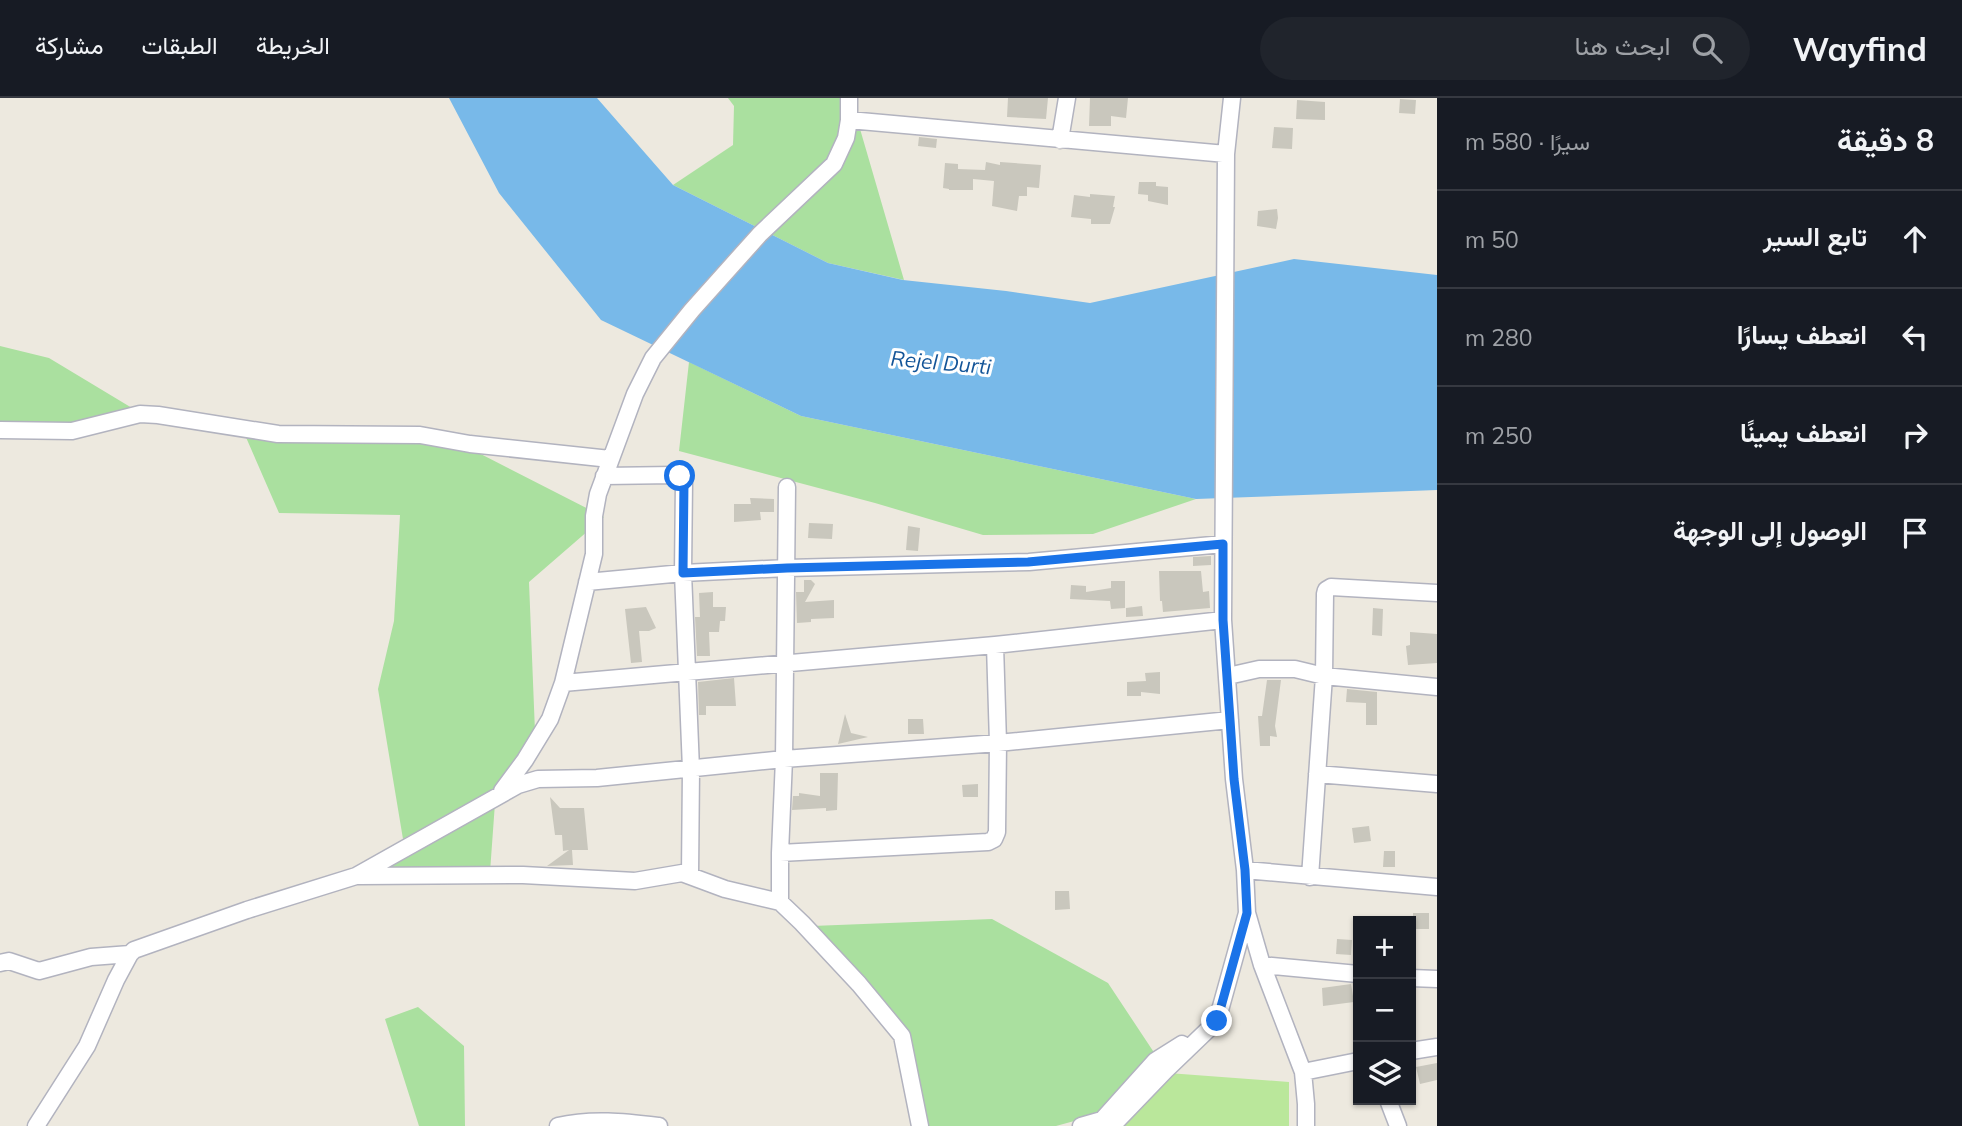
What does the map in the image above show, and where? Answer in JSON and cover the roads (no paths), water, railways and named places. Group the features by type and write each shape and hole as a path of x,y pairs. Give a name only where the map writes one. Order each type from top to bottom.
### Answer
{"street":[{"path":"498,796 525,760 550,719 563,683 594,554 594,516 598,494 635,394 653,358 760,234 834,164 846,138 849,98"},
{"path":"1060,140 1067,98"},
{"path":"1232,98 1227,154 1223,620 1234,779 1245,870 1247,913 1262,965 1303,1072 1306,1126"},
{"path":"849,120 1227,154"},
{"path":"0,430 72,431 140,414 278,434 420,435 470,444 610,459"},
{"path":"604,475 680,476 684,481 683,573 691,769 690,874"},
{"path":"780,902 787,487"},
{"path":"587,582 683,573 787,568 1028,562 1223,544"},
{"path":"1310,877 1324,676 1326,590 1331,587 1437,593"},
{"path":"563,683 995,645 1223,620"},
{"path":"780,853 988,842 994,839 997,832 999,743 995,645"},
{"path":"1228,676 1259,669 1295,669 1324,676 1437,687"},
{"path":"36,1126 87,1046 134,950 247,910 356,876 518,785 538,779 597,778 1230,720"},
{"path":"1317,774 1437,784"},
{"path":"1245,870 1437,887"},
{"path":"356,876 523,875 635,881 671,873 690,874 725,889 780,902 859,984 902,1036 920,1126"},
{"path":"1112,1126 1217,1021 1247,913"},
{"path":"0,963 9,961 38,971 91,957 130,954"},
{"path":"1262,965 1353,974"},
{"path":"1416,978 1437,979"},
{"path":"1081,1126 1102,1120 1155,1061 1217,1021"},
{"path":"1416,1050 1437,1047"},
{"path":"1303,1072 1353,1062"},
{"path":"1390,1105 1398,1126"},
{"path":"558,1126 588,1121 659,1126"}],"water":[{"name":"Rejel Durti","path":"449,98 597,98 673,185 828,263 903,280 1090,303 1294,259 1437,275 1437,490 1196,499 801,416 601,320 499,193"}]}
